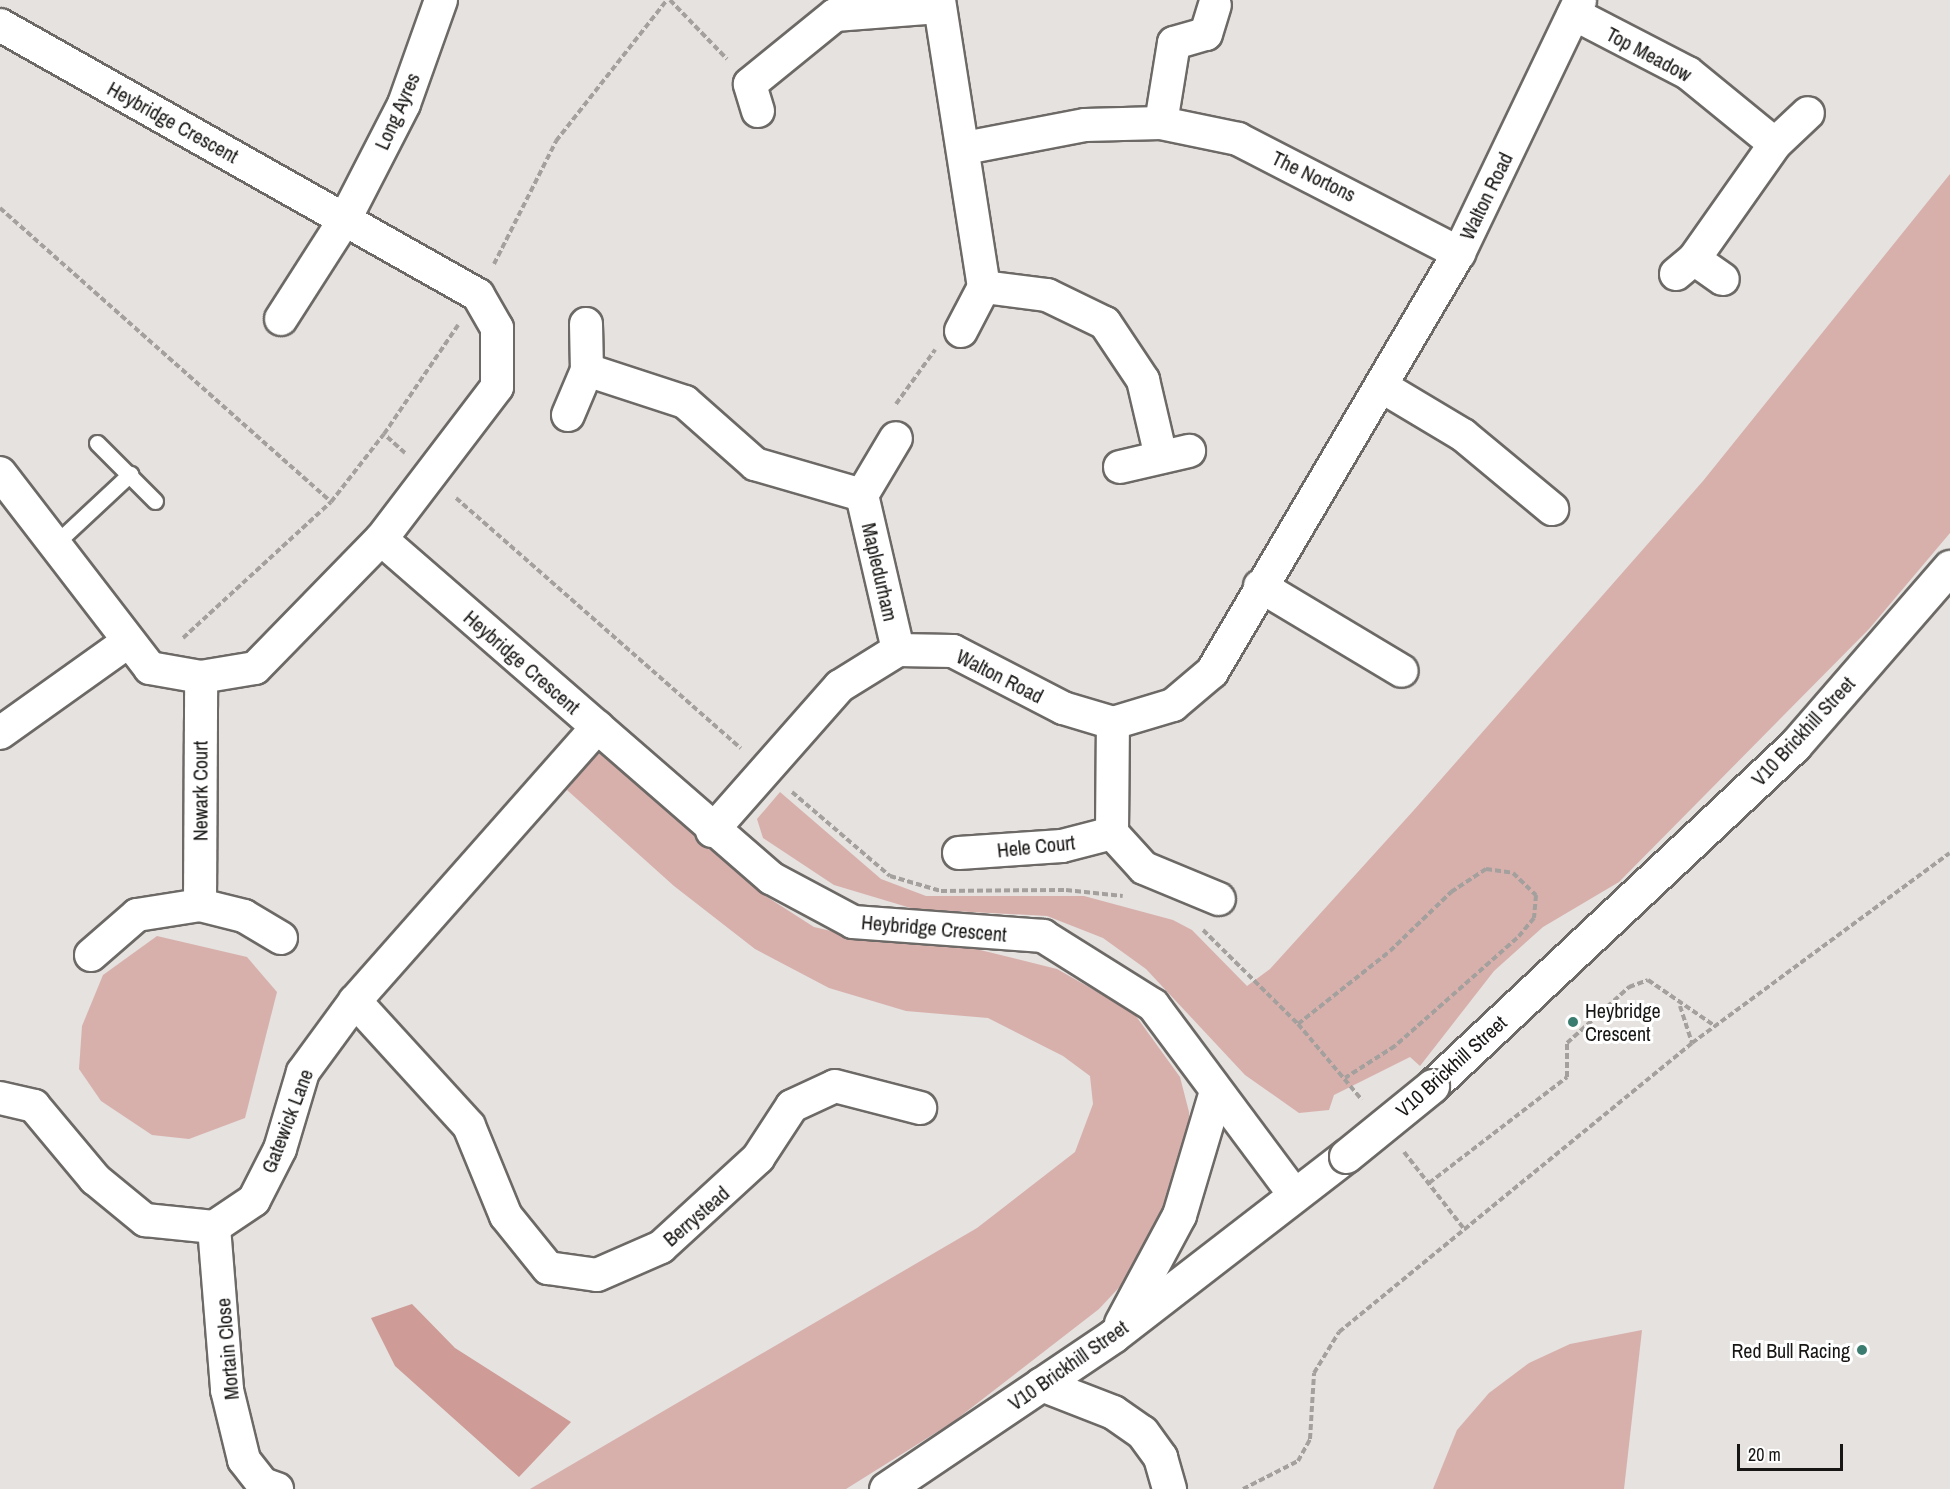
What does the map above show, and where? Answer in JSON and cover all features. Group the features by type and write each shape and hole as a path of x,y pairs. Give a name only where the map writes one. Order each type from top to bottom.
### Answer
{"street":[{"name":"Long Ayres","path":"345,219 404,104 441,0"},
{"path":"754,97 835,15 939,3 965,148 984,287 960,331"},
{"path":"1161,123 1174,43 1206,34 1215,5"},
{"name":"Top Meadow","path":"1577,7 1688,73 1775,144"},
{"name":"Walton Road","path":"898,650 954,651 1063,708 1113,723 1173,705 1212,672 1260,586 1458,253 1577,7"},
{"name":"Heybridge Crescent","path":"0,25 478,295 497,328 497,387 381,539 255,668 201,677 150,668"},
{"path":"1723,279 1685,267 1775,144 1808,113"},
{"name":"The Nortons","path":"965,148 1085,124 1161,123 1238,139 1458,253"},
{"path":"281,319 345,219"},
{"path":"984,287 1047,295 1104,323 1143,380 1175,454 1120,467"},
{"path":"568,415 587,370 586,324"},
{"name":"Mapledurham","path":"587,370 685,402 755,464 862,495"},
{"path":"1381,386 1463,435 1552,509"},
{"name":"Mapledurham","path":"896,438 862,495 898,650"},
{"path":"0,473 150,668"},
{"name":"Heybridge Crescent","path":"381,539 597,727 712,831 771,878 853,922 1043,936 1153,1005 1294,1194"},
{"name":"V10 Brickhill Street","path":"886,1489 1114,1335 1346,1156 1432,1086 1795,745 1950,567"},
{"path":"1260,586 1402,671"},
{"path":"0,733 129,641"},
{"path":"712,831 840,686 898,650"},
{"name":"Newark Court","path":"200,905 201,677"},
{"path":"1113,723 1112,833 1144,868 1219,899"},
{"name":"Gatewick Lane","path":"214,1227 254,1200 280,1149 303,1072 355,1000 597,727"},
{"name":"Hele Court","path":"959,853 1062,846 1112,833"},
{"path":"91,955 137,915 200,905 244,916 281,938"},
{"name":"Berrystead","path":"355,1000 469,1126 506,1216 548,1268 597,1275 661,1247 758,1158 792,1106 835,1086 920,1108"},
{"path":"1114,1335 1179,1215 1216,1090"},
{"path":"0,1098 34,1106 94,1179 145,1220 214,1227"},
{"name":"Mortain Close","path":"214,1227 227,1390 244,1460 263,1484 277,1489"},
{"path":"1041,1384 1113,1412 1142,1432 1160,1457 1169,1489"}],"lane":[{"path":"97,443 155,501"},
{"path":"55,544 130,474"}],"path":[{"path":"670,0 754,97"},
{"path":"0,208 331,502"},
{"path":"896,438 896,402 939,343 960,331"},
{"path":"150,668 331,502 384,434"},
{"path":"1243,1489 1298,1461 1310,1439 1314,1372 1339,1332 1692,1043 1950,853"},
{"path":"1298,1024 1390,951 1451,892 1486,868 1513,873 1536,895 1534,918 1517,938 1395,1046 1345,1078"},
{"path":"1429,1183 1567,1077 1567,1043 1629,987 1648,980 1680,1005 1715,1026"},
{"path":"1680,1005 1692,1043"}],"shaded area":[{"path":"1950,174 1950,533 1869,629 1619,882 1543,927 1494,971 1420,1066 1410,1057 1334,1095 1329,1110 1299,1113 1245,1075 1146,969 1103,938 1047,916 914,909 834,885 763,838 757,819 780,792 881,879 926,896 1084,896 1173,920 1192,930 1247,986 1270,969 1414,810 1703,481"},
{"path":"598,752 761,893 814,927 878,942 968,947 1057,969 1133,1012 1180,1077 1189,1112 1189,1153 1141,1264 1099,1309 953,1422 846,1489 530,1489 977,1228 1075,1152 1093,1104 1090,1076 1063,1056 988,1018 906,1011 829,988 755,949 674,886 567,790"},
{"path":"157,936 247,957 277,992 245,1118 189,1139 152,1135 101,1101 79,1069 82,1026 103,975"},
{"path":"412,1304 455,1348 571,1422 519,1477 395,1366 371,1318"},
{"path":"1642,1330 1624,1489 1433,1489 1457,1430 1489,1393 1529,1363 1570,1344"}],"place":[{"name":"Heybridge Crescent","path":"1573,1022"},
{"name":"Red Bull Racing","path":"1862,1350"}]}
